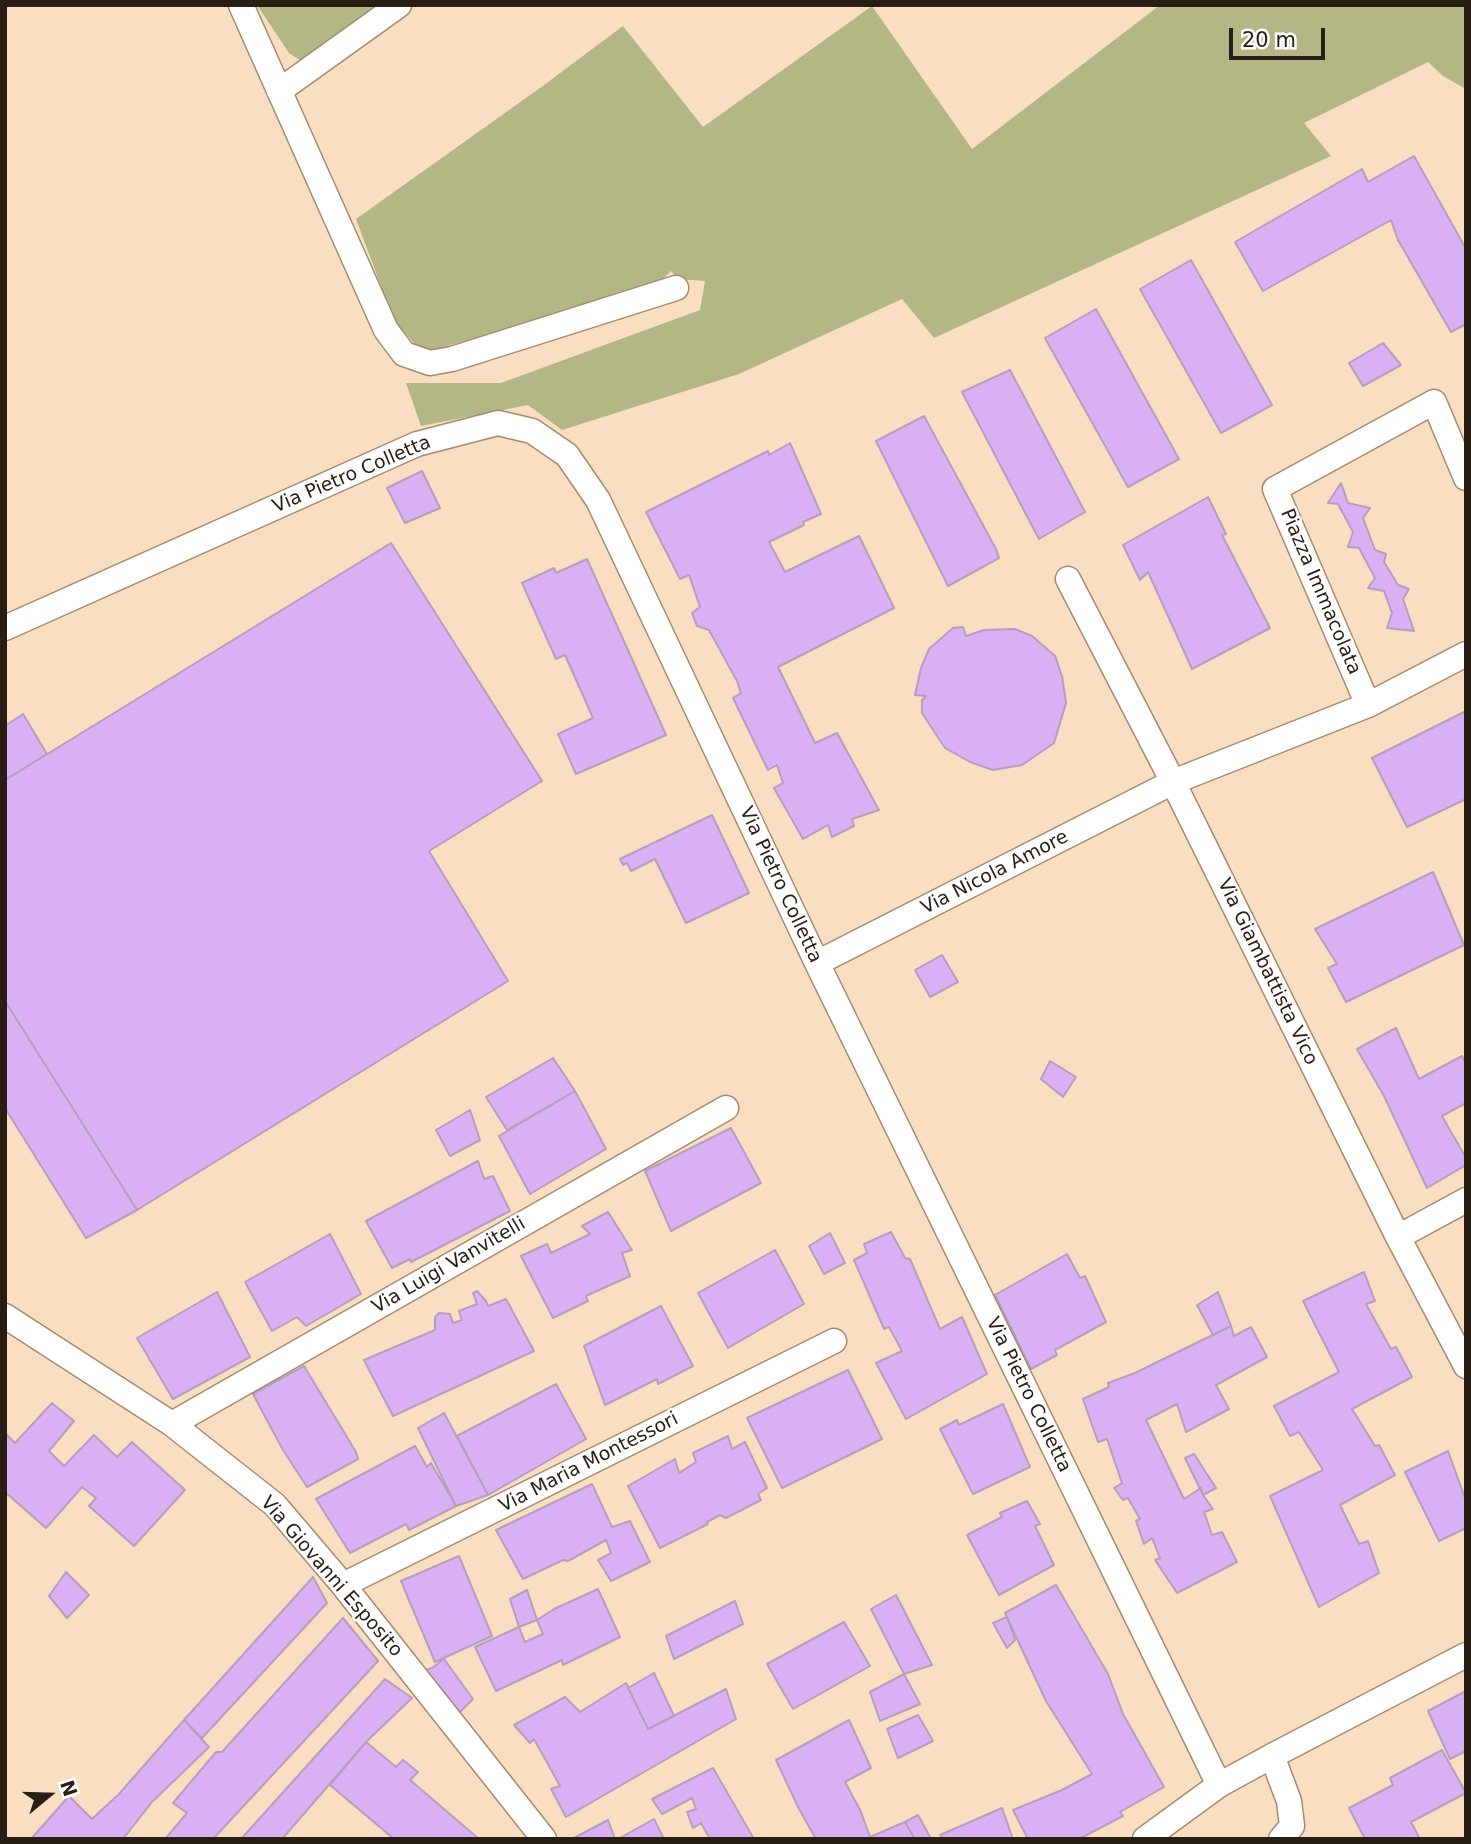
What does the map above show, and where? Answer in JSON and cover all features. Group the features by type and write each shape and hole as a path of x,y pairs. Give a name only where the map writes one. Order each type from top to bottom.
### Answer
{"street":[{"path":"241,5 386,330 404,354 430,363 453,359 676,288"},
{"path":"279,91 399,5"},
{"name":"Piazza Immacolata","path":"1368,705 1275,489 1434,402 1466,478"},
{"name":"Via Pietro Colletta","path":"5,628 417,444 498,423 532,431 567,455 598,500 817,964 1219,1785"},
{"name":"Via Giambattista Vico","path":"1068,579 1398,1237 1466,1366"},
{"path":"1172,782 1368,705 1466,653"},
{"name":"Via Nicola Amore","path":"817,964 1172,782"},
{"name":"Via Luigi Vanvitelli","path":"172,1424 726,1108"},
{"path":"1398,1237 1466,1200"},
{"name":"Via Giovanni Esposito","path":"5,1316 172,1424 275,1505 343,1586 544,1839"},
{"name":"Via Maria Montessori","path":"343,1586 834,1341"},
{"path":"1145,1839 1219,1785 1466,1655"},
{"path":"1272,1756 1289,1801 1292,1826 1281,1839"}],"green space":[{"path":"257,5 387,5 306,64 289,53"},
{"path":"1160,5 1466,5 1466,89 1443,76 1428,62 1304,123 1331,156 934,338 902,299 739,374 562,430 528,405 421,426 406,383 501,383 700,310 705,281 678,279 671,271 656,286 423,353 394,321 356,219 623,26 703,127 872,6 972,149"}],"building":[{"path":"1414,156 1466,249 1466,324 1451,332 1398,240 1391,220 1263,291 1235,242 1362,169 1368,182"},
{"path":"1191,260 1272,405 1221,433 1140,289"},
{"path":"1096,309 1179,459 1128,487 1045,338"},
{"path":"1383,343 1401,365 1363,386 1349,363"},
{"path":"1010,370 1085,512 1039,539 962,392"},
{"path":"924,416 999,558 948,586 876,441"},
{"path":"790,443 821,514 769,542 785,572 859,536 894,608 778,667 815,743 837,733 879,810 852,819 854,826 832,837 828,825 803,839 774,788 783,783 777,765 768,770 733,698 741,693 737,681 709,630 697,626 692,613 700,607 689,575 680,579 646,512 768,451 769,455"},
{"path":"422,471 440,508 405,523 387,488"},
{"path":"1341,483 1348,503 1370,508 1363,518 1375,550 1386,554 1384,562 1398,585 1409,589 1403,599 1414,631 1387,628 1392,613 1384,591 1368,588 1375,578 1359,548 1348,547 1353,532 1338,504 1328,503"},
{"path":"1208,497 1226,534 1222,535 1270,628 1192,669 1148,572 1140,580 1123,545"},
{"path":"391,543 542,781 429,851 508,981 137,1210 5,1001 5,780"},
{"path":"587,559 666,735 576,774 558,734 593,718 565,655 556,659 522,583 554,568 556,573"},
{"path":"963,627 966,636 984,630 1015,629 1032,636 1055,656 1062,676 1066,703 1054,743 1022,765 993,770 970,762 945,748 922,713 922,700 926,696 915,695 921,668 929,649 953,628"},
{"path":"1466,711 1466,799 1407,827 1372,758"},
{"path":"23,714 47,754 5,780 5,726"},
{"path":"712,815 749,893 686,923 655,859 631,871 627,863 623,865 620,859"},
{"path":"1433,872 1464,945 1346,1002 1328,968 1337,964 1315,929"},
{"path":"942,955 958,982 930,997 915,970"},
{"path":"5,1001 137,1210 86,1238 5,1108"},
{"path":"1396,1028 1419,1079 1462,1056 1466,1064 1466,1103 1442,1116 1466,1158 1466,1165 1427,1188 1384,1096 1357,1049"},
{"path":"553,1058 575,1091 507,1130 486,1097"},
{"path":"1050,1061 1076,1077 1063,1097 1041,1079"},
{"path":"575,1091 606,1149 530,1194 499,1136"},
{"path":"470,1110 480,1140 450,1156 436,1130"},
{"path":"731,1128 761,1183 671,1231 645,1171"},
{"path":"478,1161 484,1179 493,1176 510,1211 411,1262 410,1259 392,1268 366,1221"},
{"path":"608,1212 632,1250 622,1253 630,1276 586,1296 588,1301 553,1318 521,1256 547,1244 551,1253 590,1234 582,1226"},
{"path":"891,1232 905,1258 910,1259 940,1329 962,1317 987,1374 906,1419 876,1363 902,1351 889,1327 884,1329 854,1260 867,1253 864,1244"},
{"path":"830,1233 845,1263 824,1274 809,1246"},
{"path":"330,1234 361,1294 306,1326 297,1317 272,1331 245,1282"},
{"path":"775,1250 804,1304 728,1348 698,1293"},
{"path":"1067,1254 1080,1278 1085,1276 1106,1322 1055,1350 1057,1355 1031,1369 995,1295"},
{"path":"1364,1272 1375,1301 1366,1304 1391,1349 1396,1347 1412,1377 1352,1409 1375,1446 1379,1445 1395,1475 1340,1505 1359,1544 1368,1541 1379,1573 1319,1607 1270,1496 1323,1470 1299,1432 1290,1436 1274,1406 1339,1372 1303,1301"},
{"path":"477,1291 488,1306 506,1299 534,1351 393,1416 364,1360 435,1330 435,1317 439,1313 450,1314 453,1323 462,1320 459,1311 477,1304 473,1293"},
{"path":"217,1292 250,1357 173,1399 137,1338"},
{"path":"1218,1292 1231,1326 1213,1335 1197,1305"},
{"path":"661,1306 693,1366 658,1384 657,1379 605,1405 584,1346"},
{"path":"1231,1326 1234,1336 1251,1327 1267,1357 1216,1385 1229,1409 1186,1432 1177,1404 1146,1420 1184,1499 1201,1488 1213,1509 1204,1512 1212,1535 1222,1532 1237,1562 1177,1593 1155,1560 1160,1558 1152,1538 1144,1544 1136,1521 1140,1519 1128,1498 1123,1500 1114,1488 1122,1483 1107,1439 1098,1442 1083,1399 1109,1387 1108,1383 1135,1373"},
{"path":"304,1366 358,1459 307,1487 283,1450 253,1394"},
{"path":"848,1370 882,1439 782,1488 747,1418"},
{"path":"556,1384 586,1439 488,1495 457,1436"},
{"path":"52,1403 74,1421 49,1451 64,1466 94,1435 117,1457 132,1442 185,1490 134,1546 89,1506 96,1498 82,1487 46,1528 5,1492 5,1433 15,1443"},
{"path":"1003,1404 1030,1467 973,1494 940,1429 957,1420 959,1425"},
{"path":"444,1413 488,1495 456,1506 418,1428"},
{"path":"728,1436 732,1449 745,1442 767,1488 758,1494 761,1500 726,1518 720,1515 707,1522 708,1524 660,1548 628,1486 675,1459 679,1473 696,1462 693,1453"},
{"path":"415,1446 427,1467 431,1463 456,1506 409,1530 406,1524 350,1553 316,1499"},
{"path":"1448,1451 1466,1501 1466,1528 1439,1541 1405,1472"},
{"path":"1194,1454 1216,1488 1203,1495 1185,1458"},
{"path":"592,1484 612,1527 630,1521 650,1562 611,1581 598,1560 611,1553 606,1540 568,1561 563,1560 523,1579 496,1530"},
{"path":"1027,1501 1040,1524 1035,1526 1054,1565 999,1595 967,1535 1002,1517 1000,1513"},
{"path":"459,1556 492,1636 435,1662 401,1581"},
{"path":"66,1572 89,1595 67,1618 49,1596"},
{"path":"313,1577 327,1603 202,1738 184,1720"},
{"path":"1056,1585 1108,1674 1123,1714 1164,1787 1120,1812 1123,1816 1079,1839 1028,1839 1013,1810 1062,1790 1092,1774 1046,1701 1005,1613"},
{"path":"598,1589 620,1637 563,1665 562,1660 496,1691 475,1647 519,1627 525,1642 543,1634 537,1620 554,1609"},
{"path":"527,1590 537,1620 519,1627 510,1599"},
{"path":"896,1595 932,1665 904,1674 871,1609"},
{"path":"735,1601 743,1624 674,1659 666,1636"},
{"path":"1007,1617 1015,1640 1007,1648 993,1623"},
{"path":"343,1618 378,1661 213,1839 165,1839 187,1813 173,1803 216,1752 222,1752"},
{"path":"844,1622 870,1666 793,1709 767,1664"},
{"path":"444,1659 473,1699 458,1714 423,1671"},
{"path":"654,1673 674,1716 648,1729 628,1688"},
{"path":"904,1674 920,1704 880,1721 870,1692"},
{"path":"385,1679 412,1698 366,1742 282,1839 241,1839"},
{"path":"626,1683 648,1729 726,1689 736,1719 566,1817 551,1789 560,1786 534,1739 530,1743 514,1725 565,1697 580,1712"},
{"path":"1466,1691 1466,1751 1450,1759 1428,1711"},
{"path":"918,1715 933,1741 898,1758 887,1729"},
{"path":"184,1720 209,1747 152,1802 123,1839 31,1839 69,1796 92,1819 119,1794"},
{"path":"849,1720 871,1768 845,1782 861,1812 870,1837 905,1822 915,1839 816,1839 799,1809 776,1760"},
{"path":"366,1742 396,1767 403,1760 418,1772 410,1780 479,1839 394,1839 330,1785"},
{"path":"1442,1750 1466,1793 1411,1822 1420,1839 1365,1839 1349,1808 1393,1785 1390,1778"},
{"path":"713,1768 754,1839 710,1839 701,1823 693,1828 687,1812 696,1809 692,1798 662,1814 652,1799"},
{"path":"1002,1808 1013,1839 943,1839 940,1835"},
{"path":"918,1815 931,1839 915,1839 905,1822"},
{"path":"654,1819 664,1839 618,1839"},
{"path":"608,1820 615,1839 572,1839"}]}
